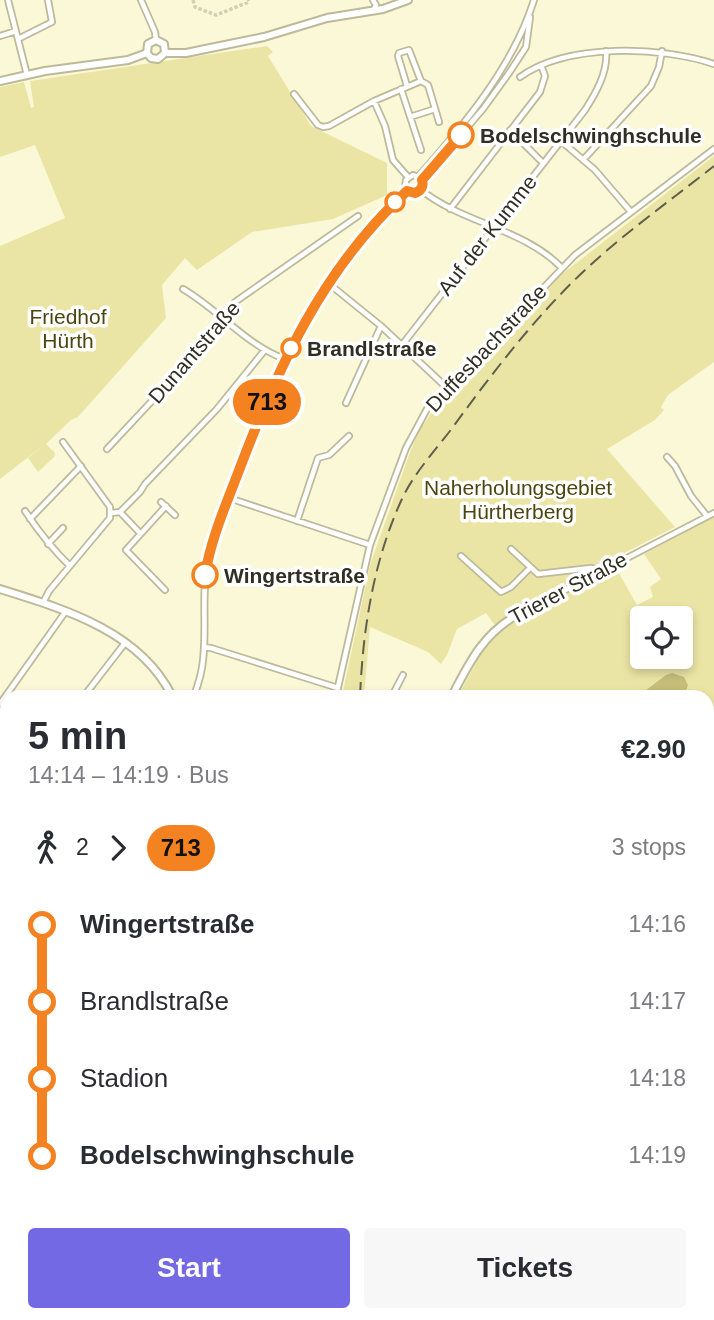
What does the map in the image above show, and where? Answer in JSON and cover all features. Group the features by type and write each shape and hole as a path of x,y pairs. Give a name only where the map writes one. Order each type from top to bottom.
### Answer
{"street":[{"path":"8,0 27,75"},
{"path":"18,39 52,22 48,0"},
{"path":"141,0 156,40"},
{"path":"373,0 376,5 373,11"},
{"path":"165,52 186,53 264,37 327,18 373,11 408,0"},
{"path":"420,178 483,109 526,47 534,0"},
{"path":"421,190 420,178 494,81 530,13"},
{"path":"0,36 16,31"},
{"path":"147,53 155,59 161,58 165,52 164,44 156,40"},
{"path":"147,53 148,44 156,40"},
{"path":"407,86 398,56 410,50 421,81 428,85 439,122"},
{"path":"520,77 541,65 606,51 662,51 714,64"},
{"name":"Auf der Kumme","path":"402,345 592,98 605,67 606,51"},
{"path":"583,160 651,86 662,51"},
{"path":"0,81 128,60 147,53"},
{"path":"450,209 540,92 545,76 541,65"},
{"path":"294,94 318,125 323,127 421,81"},
{"path":"401,89 421,150"},
{"path":"374,101 385,126 393,160 408,177"},
{"path":"410,117 435,109"},
{"path":"510,130 543,163"},
{"path":"561,141 583,160 631,212"},
{"name":"Duffesbachstraße","path":"338,688 370,545 406,448 427,409 562,268 714,149"},
{"path":"407,191 404,184 408,177 413,175 420,178"},
{"path":"421,190 450,209 538,246 562,268"},
{"path":"407,191 415,193 421,190"},
{"path":"196,690 204,648 207,561 215,530 285,359 305,319 328,283 355,247 407,191"},
{"name":"Dunantstraße","path":"107,449 178,373 242,296 358,216"},
{"path":"328,283 381,326 446,387"},
{"path":"183,289 224,317 264,351 285,359"},
{"path":"346,403 381,326"},
{"path":"111,513 120,512 218,409 264,351"},
{"path":"297,521 318,458 329,455 349,436"},
{"path":"43,603 49,591 110,518 111,513 110,507 63,442"},
{"path":"667,457 707,516"},
{"path":"30,519 81,466"},
{"path":"229,498 370,545"},
{"path":"161,502 175,514"},
{"path":"165,590 125,550 166,506"},
{"path":"26,511 48,544 70,566"},
{"path":"120,512 140,533"},
{"name":"Trierer Straße","path":"455,690 476,650 493,631 517,615 601,570 714,513"},
{"path":"48,544 63,528"},
{"path":"511,549 538,574 591,568 601,570"},
{"path":"461,556 501,592 511,587 530,568"},
{"path":"0,589 66,611 100,626 125,643 155,672 168,690"},
{"path":"10,690 66,611"},
{"path":"89,690 125,643"},
{"path":"204,648 338,688"},
{"path":"395,690 403,675"}],"green space":[{"name":"Friedhof Hürth","path":"267,46 273,52 268,56 311,126 387,163 387,195 333,219 252,232 197,270 185,258 162,285 166,318 78,417 71,420 46,444 55,453 54,457 38,472 28,458 44,445 0,479 0,246 65,218 35,145 0,157 0,87 24,82 31,108 34,107 30,81"},
{"name":"Naherholungsgebiet Hürtherberg","path":"714,156 714,362 668,395 661,407 664,410 655,420 607,449 675,527 587,572 592,580 616,568 637,605 653,597 650,587 661,579 644,554 714,517 714,690 687,690 672,673 646,690 461,690 482,652 500,632 486,613 457,629 441,664 428,652 370,627 365,690 343,690 370,565 420,429 432,412 562,274"}],"shaded area":[{"path":"672,673 684,677 688,685 686,690 646,690"}],"tunnel":[{"path":"193,0 195,7 216,15 249,2 248,0"}],"railway":[{"path":"360,690 367,621 377,572 391,524 412,481 499,365 568,287 617,242 714,166"}],"bus line":[{"name":"713","path":"205,575 215,530 248,445 293,342 317,300 355,247 388,209 407,191 420,191 422,180 461,135"}],"place":[{"name":"Bodelschwinghschule","path":"461,135"},
{"name":"Brandlstraße","path":"291,348"},
{"name":"Wingertstraße","path":"205,575"}]}
